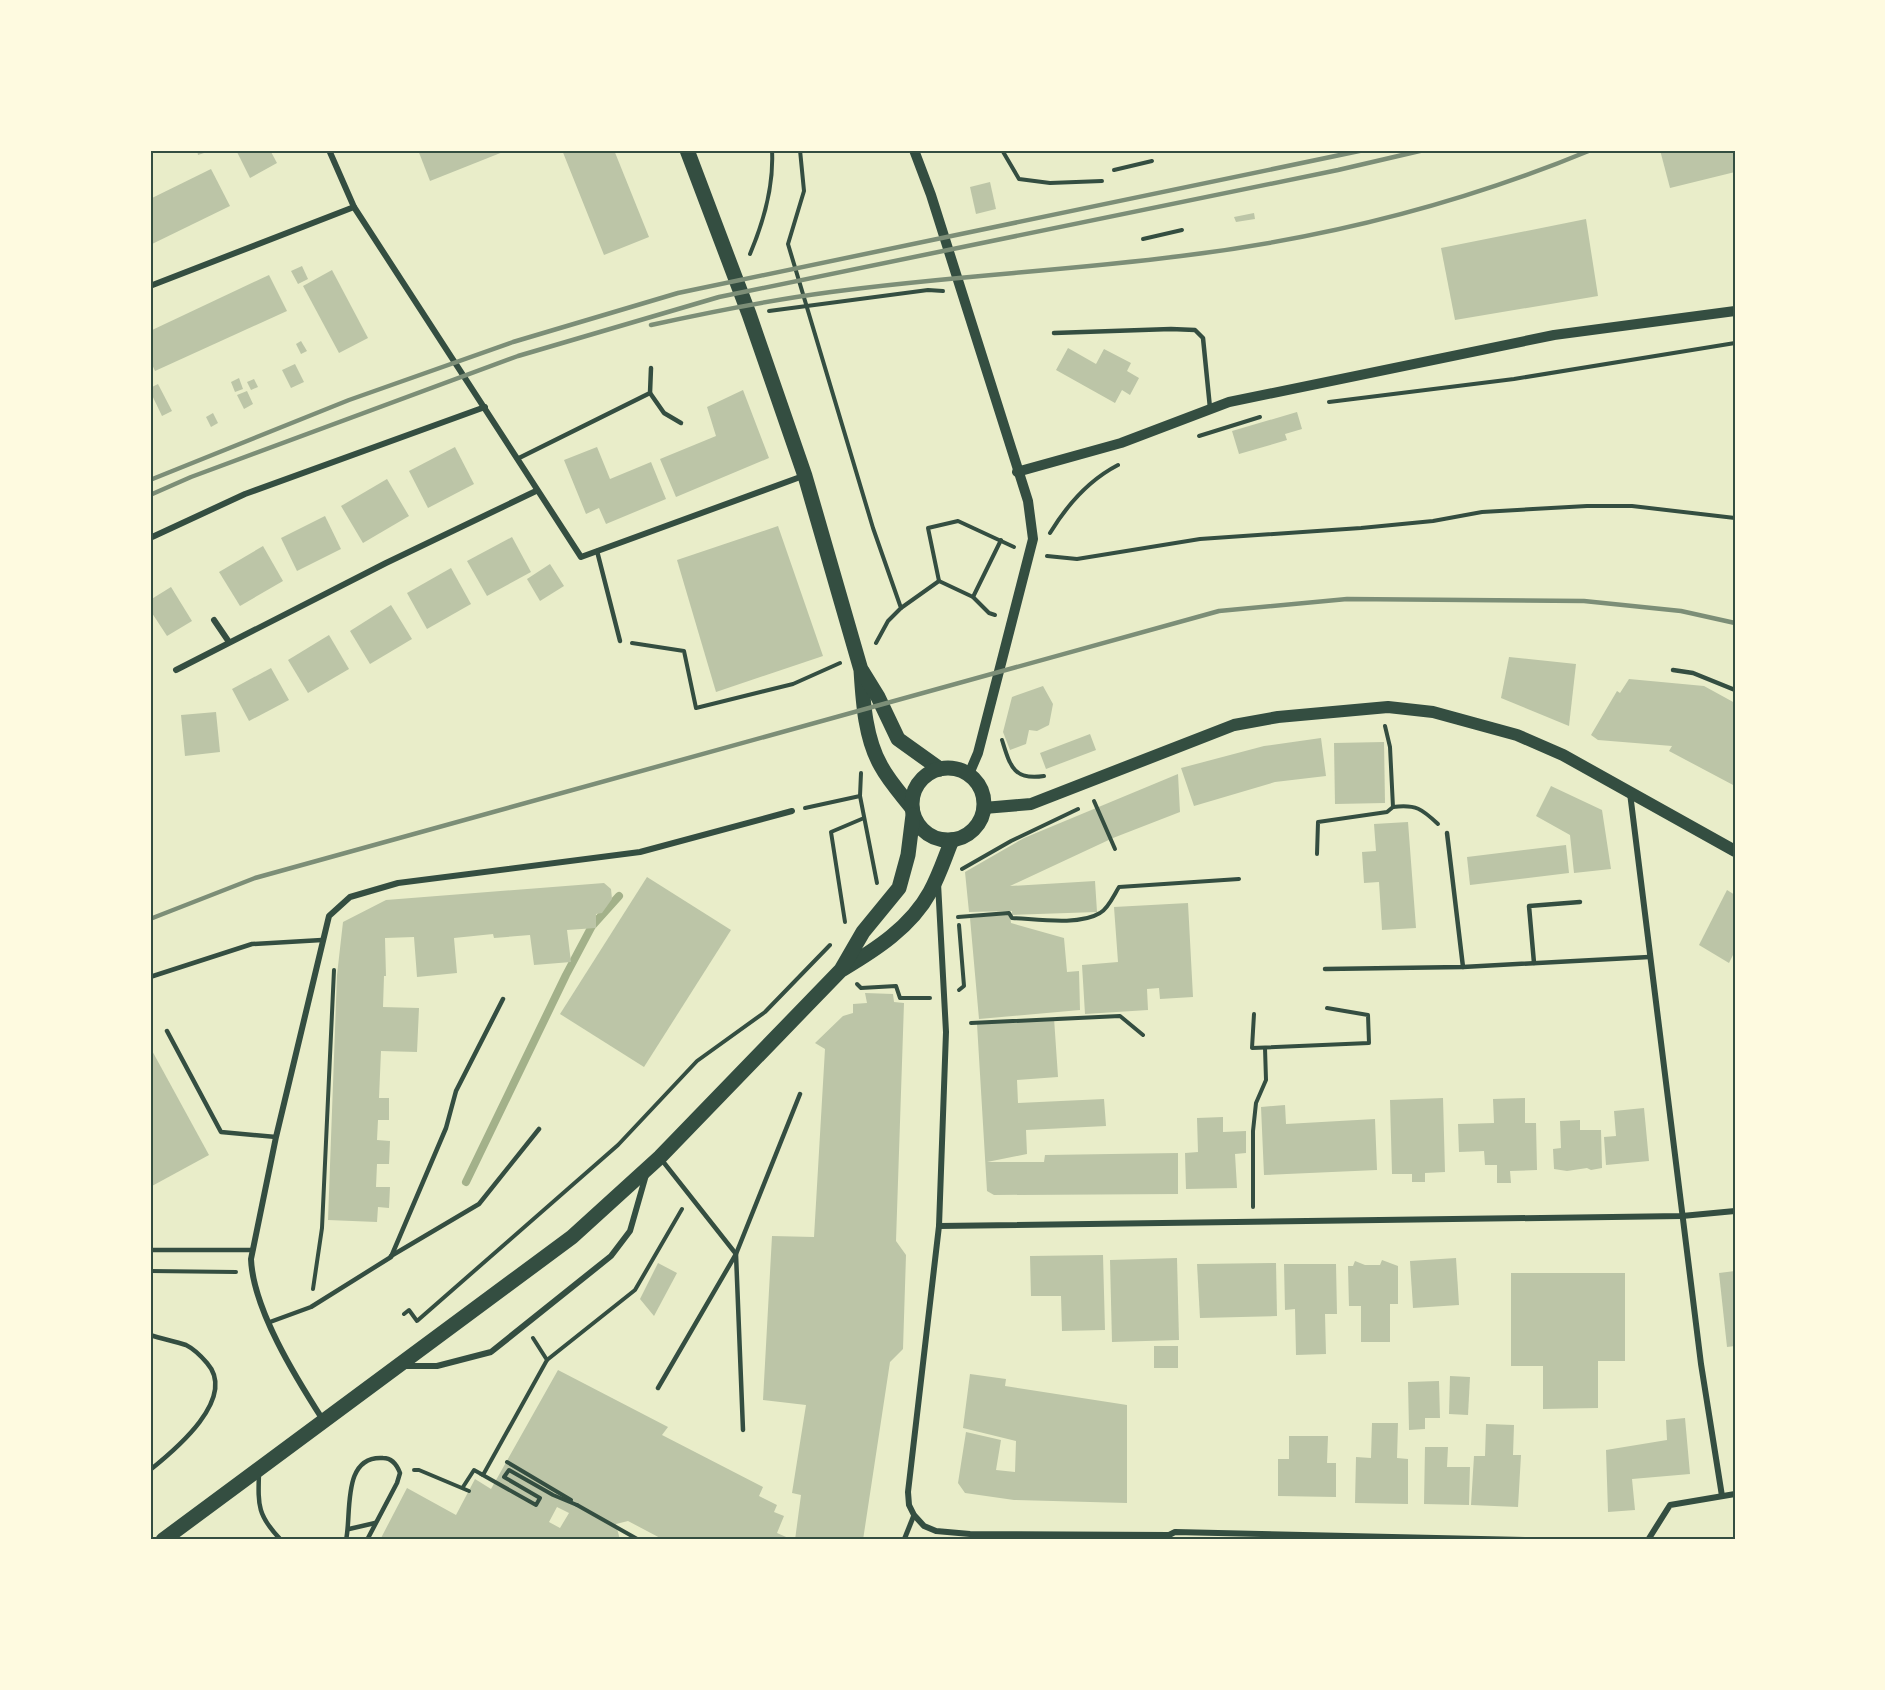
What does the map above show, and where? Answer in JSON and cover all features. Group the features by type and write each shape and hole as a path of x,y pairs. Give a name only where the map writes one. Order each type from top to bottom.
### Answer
{"main road":[{"path":"687,150 736,285 749,314 805,476 861,670 863,703 874,752 888,778 912,811 924,832 941,840 951,840 970,833 978,825 984,808 981,788 969,774 957,769 940,769 927,774 916,785 912,811 908,855 899,888 863,932 842,970"},
{"path":"861,670 878,697 898,739 940,769"},
{"path":"984,808 1031,804 1234,725 1278,717 1380,708 1433,712 1517,735 1563,755 1735,850"},
{"path":"162,1540 401,1366 572,1236 660,1157 842,970 882,946 921,905 938,874 951,840"}],"street":[{"path":"329,150 354,207 581,558 805,476"},
{"path":"914,150 932,195 1017,472 1028,501 1032,539 978,753 969,774"},
{"path":"150,286 354,207"},
{"path":"1017,472 1121,443 1210,408 1329,380 1554,335 1735,311"},
{"path":"150,538 245,494 485,407"},
{"path":"176,670 536,491"},
{"path":"214,621 229,642"},
{"path":"1630,792 1682,1216 1722,1496"},
{"path":"324,1421 285,1356 252,1273 253,1250 276,1137 329,916 340,904 370,889 398,883 640,852 792,811"},
{"path":"938,874 946,998 939,1226 909,1492 909,1506 914,1515 924,1526 936,1531 970,1534 1167,1538 1175,1532 1273,1537 1526,1540"},
{"path":"401,1366 437,1366 491,1352 525,1325 611,1256 630,1232 648,1168"},
{"path":"939,1226 1682,1216 1735,1211"},
{"path":"1648,1540 1670,1505 1735,1494"},
{"path":"904,1540 914,1515"}],"lane":[{"path":"1054,333 1195,330 1203,338 1204,375 1210,408"},
{"path":"651,368 650,393 664,413 681,423"},
{"path":"517,459 650,393"},
{"path":"597,551 620,641"},
{"path":"1673,670 1693,673 1735,690"},
{"path":"1447,833 1463,967"},
{"path":"1534,963 1529,906 1580,902"},
{"path":"150,977 252,944 322,940"},
{"path":"1325,969 1463,967 1649,957"},
{"path":"391,1257 446,1128 456,1091 503,999"},
{"path":"167,1031 221,1132 276,1137"},
{"path":"658,1388 736,1254 800,1094"},
{"path":"270,1322 311,1307 479,1204 539,1129"},
{"path":"660,1157 736,1254 743,1430"},
{"path":"150,1250 253,1250"},
{"path":"150,1335 186,1345 201,1357 214,1375 216,1384 212,1401 191,1432 150,1470"},
{"path":"346,1540 349,1529 351,1485 355,1473 363,1464 373,1459 392,1460 400,1473 367,1540"},
{"path":"259,1470 260,1512 263,1521 281,1540"},
{"path":"349,1529 376,1523"}],"path":[{"path":"736,285 759,232 773,177 772,150"},
{"path":"800,150 804,190 788,244 873,528 901,608"},
{"path":"1002,150 1019,179 1050,183 1102,181"},
{"path":"1114,170 1152,161"},
{"path":"1143,238 1182,230"},
{"path":"773,310 928,290"},
{"path":"1326,403 1514,380 1735,343"},
{"path":"1197,436 1269,414"},
{"path":"1047,539 1059,517 1093,480 1126,462"},
{"path":"1037,555 1077,560 1200,539 1371,527 1433,521 1482,512 1552,508 1632,506 1735,518"},
{"path":"939,581 928,528 958,521 1016,549"},
{"path":"973,597 1001,540"},
{"path":"888,621 901,608 939,581"},
{"path":"939,581 973,597 989,614"},
{"path":"620,641 684,651 696,708 793,684 845,660"},
{"path":"1380,708 1390,747 1393,807"},
{"path":"1000,734 1014,771 1031,777 1051,775"},
{"path":"958,871 1011,841 1108,794 1099,778"},
{"path":"792,811 860,796 877,881 877,892"},
{"path":"1094,801 1115,849"},
{"path":"1317,854 1318,822 1386,812 1393,807 1409,804 1424,812 1447,833"},
{"path":"852,922 846,929 831,832 864,818"},
{"path":"958,917 1009,913 1012,918 1056,920 1087,918 1102,913 1119,887 1239,879"},
{"path":"842,970 861,988 896,986 900,998 946,998 964,987 957,905"},
{"path":"404,1314 409,1310 417,1321 452,1293 506,1242 618,1145 697,1061 765,1012 838,937"},
{"path":"311,1307 322,1228 335,982 333,960"},
{"path":"1254,1014 1252,1048 1369,1043 1368,1015 1327,1008"},
{"path":"971,1023 1120,1016 1143,1035"},
{"path":"1252,1221 1253,1131 1256,1103 1266,1080 1264,1048"},
{"path":"481,1474 547,1360 635,1290 689,1195"},
{"path":"150,1271 252,1273"},
{"path":"525,1325 547,1360"},
{"path":"507,1461 638,1540"},
{"path":"400,1473 419,1470 469,1491"},
{"path":"463,1487 474,1470 536,1505 540,1498 504,1477 508,1470 553,1495 577,1504"}],"building":[{"path":"197,150 206,150 207,152 198,155"},
{"path":"236,150 270,150 277,163 250,178"},
{"path":"418,150 508,150 430,181"},
{"path":"562,150 614,150 649,237 604,255"},
{"path":"1660,150 1735,150 1735,172 1670,188"},
{"path":"211,169 230,206 150,245 150,199"},
{"path":"990,182 996,209 976,214 970,187"},
{"path":"1254,213 1255,219 1236,222 1234,217"},
{"path":"1586,219 1598,296 1455,320 1441,248"},
{"path":"302,266 308,279 298,284 291,271"},
{"path":"332,270 368,338 339,353 303,286"},
{"path":"269,275 287,311 155,371 150,360 150,331"},
{"path":"301,341 307,351 301,354 296,344"},
{"path":"1068,348 1096,364 1104,349 1131,363 1127,371 1139,378 1130,395 1122,390 1115,403 1056,370"},
{"path":"295,364 304,382 291,388 282,370"},
{"path":"239,378 243,389 235,392 231,382"},
{"path":"254,379 258,387 251,390 247,382"},
{"path":"158,384 172,411 162,416 150,391 150,388"},
{"path":"743,390 769,458 676,497 660,459 716,436 707,407"},
{"path":"247,391 253,404 244,409 237,395"},
{"path":"1297,412 1302,429 1285,434 1287,440 1239,454 1232,431"},
{"path":"213,413 218,423 211,427 206,417"},
{"path":"455,447 474,484 428,508 409,471"},
{"path":"597,447 610,479 651,462 666,499 606,524 599,508 586,514 564,460"},
{"path":"387,479 409,516 363,543 341,506"},
{"path":"325,516 341,549 297,571 281,538"},
{"path":"778,526 823,656 716,692 677,560"},
{"path":"512,537 531,572 487,596 467,561"},
{"path":"263,546 283,581 240,606 219,572"},
{"path":"550,564 564,586 540,601 527,579"},
{"path":"451,568 471,604 427,629 407,593"},
{"path":"171,587 192,621 167,636 150,610 150,600"},
{"path":"391,605 412,639 370,664 350,631"},
{"path":"329,635 349,669 308,693 288,660"},
{"path":"1509,657 1576,664 1569,726 1501,698"},
{"path":"271,668 289,700 249,721 232,689"},
{"path":"1629,679 1704,686 1735,703 1735,786 1669,751 1672,746 1598,740 1591,735 1617,691 1620,693"},
{"path":"1043,686 1053,704 1049,725 1037,731 1029,730 1026,744 1010,750 1003,732 1012,697"},
{"path":"216,712 220,752 185,756 181,715"},
{"path":"1090,734 1096,750 1046,769 1040,753"},
{"path":"1321,738 1326,776 1275,782 1194,806 1181,768 1264,746"},
{"path":"1384,742 1385,803 1335,804 1334,743"},
{"path":"1178,774 1180,812 1113,838 1010,886 1095,881 1097,912 1012,915 1012,911 969,912 965,872 1024,838"},
{"path":"1551,786 1602,810 1611,869 1574,873 1570,835 1536,816"},
{"path":"1408,822 1416,928 1382,930 1379,882 1364,883 1362,852 1376,851 1374,824"},
{"path":"1566,845 1569,873 1470,885 1467,857"},
{"path":"647,877 731,930 644,1067 560,1014"},
{"path":"604,883 611,889 612,899 602,913 596,914 596,928 567,930 571,962 534,965 530,935 494,938 493,934 454,938 457,973 417,977 414,937 385,938 386,976 384,976 383,1007 419,1008 417,1052 381,1051 379,1098 389,1098 389,1120 378,1120 377,1140 390,1141 389,1164 377,1164 376,1187 390,1187 389,1208 378,1207 377,1222 328,1220 337,975 343,922 386,900"},
{"path":"1727,890 1735,895 1735,951 1729,963 1699,945"},
{"path":"1188,903 1193,997 1160,999 1159,988 1147,989 1148,1010 1085,1014 1082,965 1118,962 1114,907"},
{"path":"1010,914 1011,923 1064,938 1067,972 1079,971 1080,1010 979,1019 970,918"},
{"path":"865,993 893,994 894,1002 904,1003 896,1241 906,1255 903,1349 890,1362 863,1540 795,1540 801,1495 792,1493 806,1405 763,1400 772,1236 814,1237 825,1049 815,1043 843,1016 853,1013 853,1004 867,1003"},
{"path":"1054,1018 1058,1077 1017,1080 1018,1103 1104,1099 1106,1126 1026,1130 1027,1154 987,1162 1044,1162 1045,1155 1178,1153 1178,1194 994,1195 987,1191 977,1024"},
{"path":"150,1047 209,1155 152,1186 150,1182"},
{"path":"1443,1098 1445,1172 1425,1173 1425,1182 1412,1182 1412,1174 1392,1174 1390,1100"},
{"path":"1525,1098 1525,1123 1536,1123 1537,1170 1510,1171 1511,1183 1497,1183 1497,1165 1485,1165 1484,1151 1459,1152 1458,1124 1494,1123 1493,1099"},
{"path":"1285,1105 1286,1124 1375,1119 1377,1170 1264,1175 1261,1107"},
{"path":"1644,1108 1649,1161 1606,1165 1604,1137 1616,1136 1614,1111"},
{"path":"1223,1117 1223,1132 1246,1131 1246,1153 1235,1154 1237,1188 1186,1189 1185,1153 1198,1152 1197,1118"},
{"path":"1580,1120 1580,1130 1601,1130 1602,1168 1567,1171 1554,1169 1553,1149 1561,1148 1560,1121"},
{"path":"1103,1255 1105,1330 1062,1331 1061,1296 1031,1296 1030,1256"},
{"path":"1177,1258 1179,1340 1112,1342 1110,1260"},
{"path":"1456,1258 1459,1305 1413,1308 1410,1261"},
{"path":"1382,1260 1398,1266 1398,1304 1390,1304 1390,1342 1361,1342 1361,1306 1349,1306 1348,1266 1353,1266 1355,1261 1365,1265 1380,1265"},
{"path":"658,1263 677,1273 654,1316 640,1299"},
{"path":"1276,1263 1277,1316 1200,1318 1197,1264"},
{"path":"1284,1264 1336,1264 1337,1314 1325,1314 1326,1354 1296,1355 1295,1309 1285,1310"},
{"path":"1735,1271 1735,1346 1727,1347 1719,1273"},
{"path":"1511,1273 1625,1273 1625,1361 1598,1361 1598,1408 1543,1409 1543,1366 1511,1366"},
{"path":"1154,1346 1178,1346 1178,1368 1154,1368"},
{"path":"558,1370 668,1427 662,1435 763,1487 759,1496 777,1505 774,1512 784,1516 777,1533 793,1540 664,1540 628,1521 616,1524 620,1540 380,1540 407,1488 456,1515 475,1479 491,1489","holes":["557,1507 569,1513 560,1528 549,1522"]},
{"path":"970,1374 1006,1379 1005,1386 1127,1405 1127,1503 1014,1500 965,1493 958,1483 966,1432 1001,1440 996,1470 1015,1472 1016,1441 963,1428"},
{"path":"1450,1376 1470,1377 1468,1415 1449,1414"},
{"path":"1439,1381 1440,1418 1425,1418 1425,1429 1409,1430 1408,1382"},
{"path":"1685,1418 1690,1474 1632,1479 1635,1510 1608,1512 1606,1450 1667,1440 1666,1420"},
{"path":"1372,1423 1398,1423 1397,1458 1408,1459 1408,1504 1355,1503 1356,1457 1371,1458"},
{"path":"1486,1424 1514,1425 1513,1455 1521,1455 1518,1507 1471,1505 1474,1456 1485,1456"},
{"path":"1289,1436 1328,1436 1327,1463 1336,1463 1336,1497 1278,1496 1278,1459 1289,1459"},
{"path":"1425,1447 1448,1447 1447,1467 1470,1467 1469,1505 1424,1504"}],"waterway":[{"path":"466,1182 592,926 619,896"}],"railway":[{"path":"150,480 349,400 513,342 678,293 1364,150"},
{"path":"150,495 191,477 518,356 719,297 1338,170 1424,150"},
{"path":"651,325 831,292 1137,261 1286,240 1441,203 1492,187 1591,150"},
{"path":"150,919 255,878 1219,611 1347,599 1584,601 1681,611 1735,623"}]}
